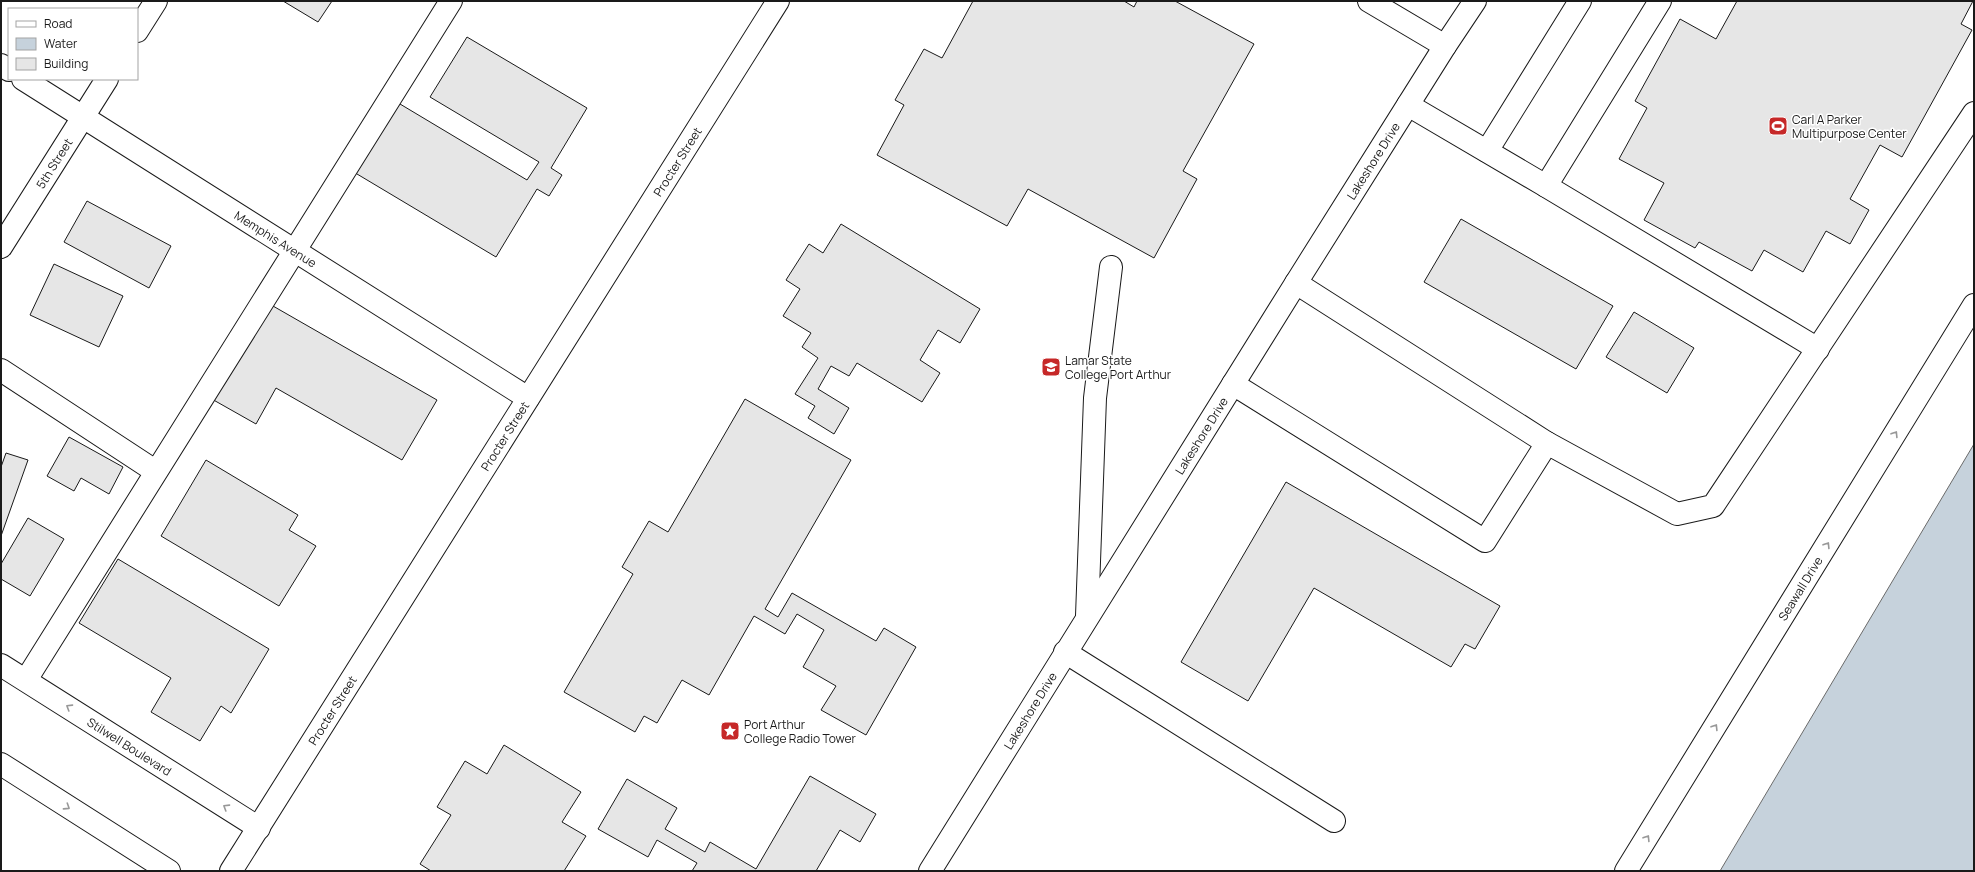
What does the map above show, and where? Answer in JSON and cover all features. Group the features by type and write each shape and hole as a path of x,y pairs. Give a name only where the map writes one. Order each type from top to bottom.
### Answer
{"street":[{"path":"138,29 156,1"},
{"path":"26,680 155,471 295,251 451,1"},
{"name":"Procter Street","path":"231,871 778,1"},
{"path":"1369,1 1445,46"},
{"name":"Lakeshore Drive","path":"930,871 1296,283 1445,46 1475,1"},
{"path":"1487,151 1580,1"},
{"path":"1546,186 1660,1"},
{"name":"Memphis Avenue","path":"25,80 528,398"},
{"name":"5th Street","path":"1,248 106,80"},
{"path":"1408,105 1818,349"},
{"path":"1296,283 1547,443 1677,514 1712,506 1974,113"},
{"path":"1087,618 1095,398 1111,267"},
{"name":"Seawall Drive","path":"1626,871 1974,305"},
{"path":"1,370 155,471"},
{"path":"1233,384 1486,541 1547,443"},
{"path":"1065,652 1334,821"},
{"name":"Stilwell Boulevard","path":"1,665 259,828"},
{"path":"1,764 169,871"}],"water":[{"path":"1974,444 1974,871 1720,871"}],"building":[{"path":"283,1 332,1 318,22"},
{"path":"973,1 1124,1 1134,7 1137,1 1175,1 1254,44 1183,171 1197,179 1154,258 1028,189 1007,226 877,155 904,105 895,100 924,49 942,58"},
{"name":"Carl A Parker Multipurpose Center","path":"1737,1 1973,1 1961,24 1972,30 1902,157 1880,145 1850,199 1869,210 1850,244 1826,231 1803,272 1764,250 1752,271 1699,242 1695,248 1644,220 1664,183 1619,159 1647,108 1635,101 1680,19 1716,39"},
{"path":"467,37 587,108 551,168 562,175 549,196 537,189 496,257 352,171 395,101 527,180 539,162 430,97"},
{"path":"87,201 171,246 149,288 64,242"},
{"path":"1461,219 1613,306 1576,369 1424,282"},
{"path":"841,224 980,309 960,343 938,330 920,360 940,373 922,402 857,363 849,376 831,366 818,389 849,408 834,434 808,418 815,406 795,394 818,358 802,347 811,333 783,316 800,289 786,280 809,244 823,253"},
{"path":"54,264 123,296 99,347 30,315"},
{"path":"266,302 437,400 402,460 276,388 256,424 210,398"},
{"path":"1634,312 1694,348 1667,393 1606,357"},
{"path":"745,399 851,460 765,609 778,617 792,593 876,641 884,628 916,647 866,735 821,710 836,686 803,667 824,630 797,614 785,634 754,616 709,695 682,680 657,723 644,716 635,732 564,692 633,574 622,567 649,521 668,532"},
{"path":"69,437 123,467 109,494 81,478 74,491 47,476"},
{"path":"6,453 28,460 1,536 1,467"},
{"path":"206,460 298,515 289,530 316,546 279,606 161,536"},
{"path":"1286,482 1500,606 1475,649 1465,644 1451,667 1314,588 1248,701 1181,662"},
{"path":"28,518 64,539 30,596 1,579 1,564"},
{"path":"118,559 269,649 231,713 221,706 200,741 151,712 171,678 79,623"},
{"path":"504,745 581,792 562,822 586,836 564,871 431,871 420,864 451,815 437,807 465,761 487,774"},
{"path":"810,776 876,814 860,842 840,830 816,871 692,871 697,863 657,840 648,857 598,829 627,779 677,808 665,829 705,852 710,842 756,869"}],"place":[{"name":"Carl A Parker Multipurpose Center","path":"1778,126"},
{"name":"Lamar State College Port Arthur","path":"1051,367"},
{"name":"Port Arthur College Radio Tower","path":"730,731"}]}
